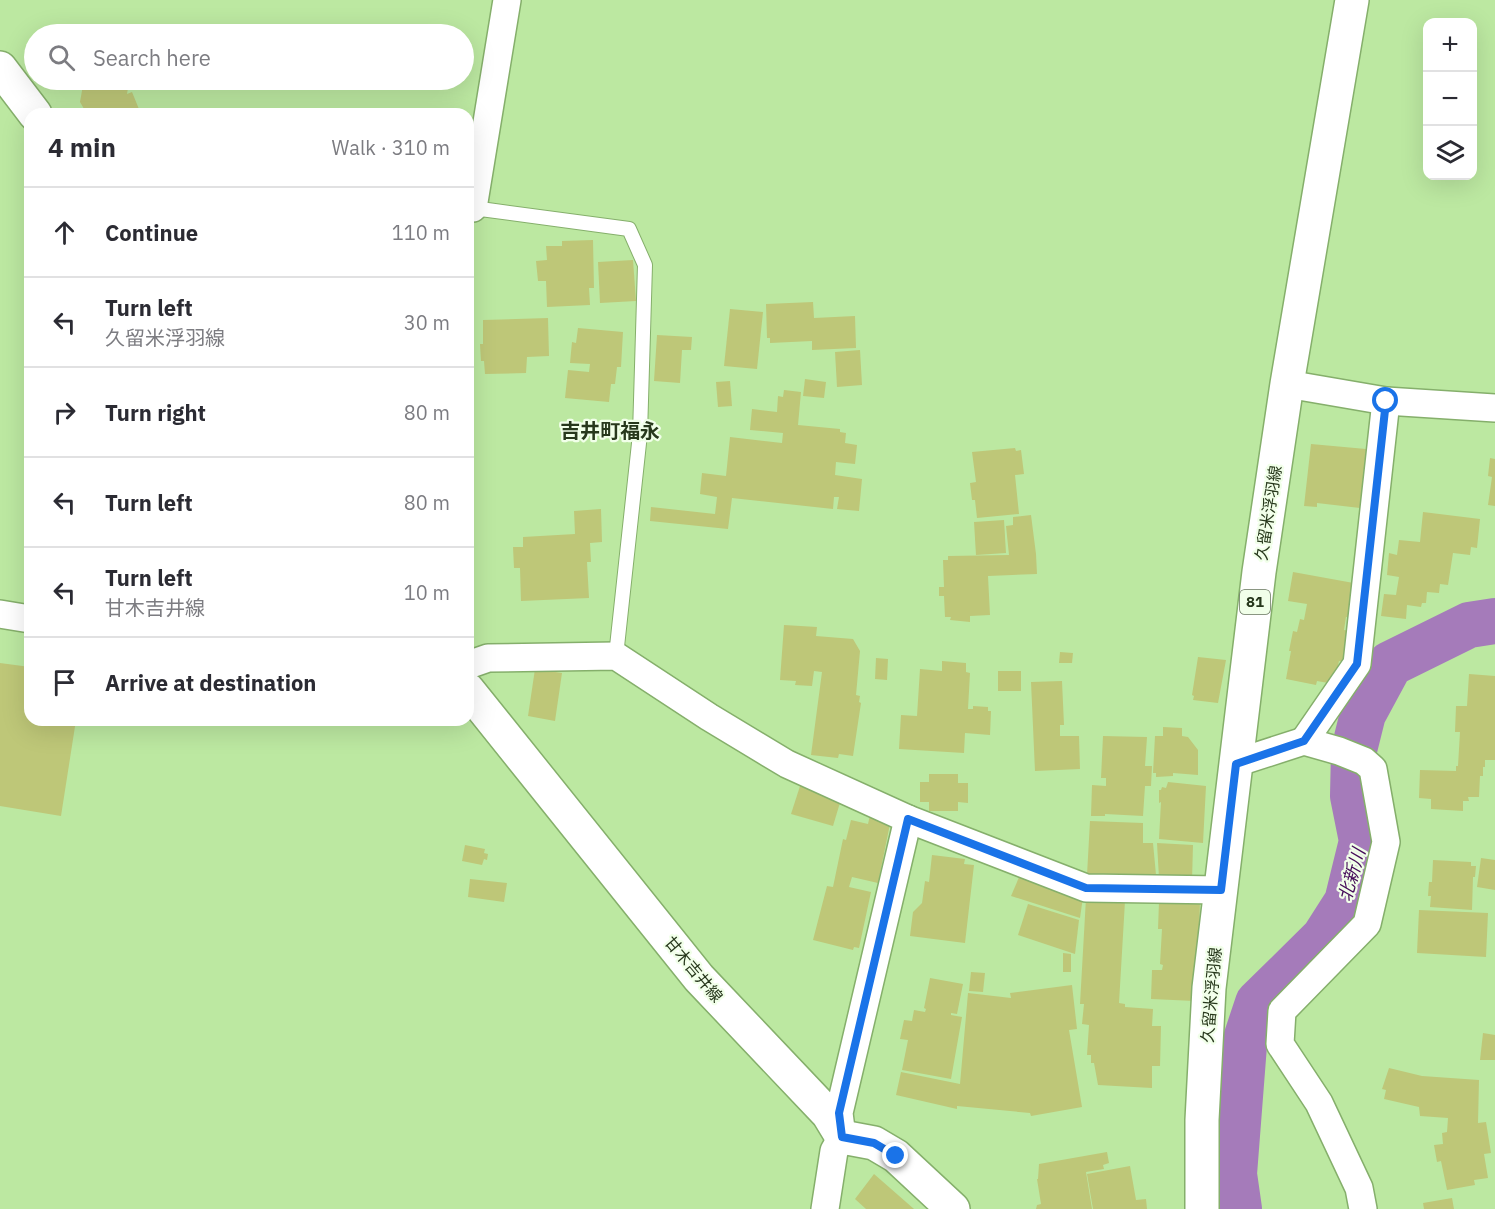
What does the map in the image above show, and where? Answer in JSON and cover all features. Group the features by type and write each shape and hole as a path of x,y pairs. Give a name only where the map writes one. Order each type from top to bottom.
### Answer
{"main road":[{"name":"久留米浮羽線","path":"1202,1209 1202,1120 1209,988 1259,572 1287,384 1352,0"},
{"path":"0,68 30,108"},
{"name":"甘木吉井線","path":"474,697 699,978 828,1114 842,1137"},
{"path":"842,1137 874,1143 896,1156 952,1209"}],"street":[{"path":"474,190 507,0"},
{"path":"1287,384 1386,401 1495,408"},
{"path":"1304,741 1357,664 1386,401"},
{"path":"0,614 24,618"},
{"path":"474,663 488,658 616,656 709,717 788,764 908,819 1086,888 1221,890"},
{"path":"1236,764 1304,741 1364,761 1373,769 1386,842 1367,924 1282,1011 1280,1044 1319,1103 1359,1188 1363,1209"},
{"path":"825,1209 834,1151 842,1137 839,1113 908,819"}],"lane":[{"path":"474,207 629,229 645,265 640,434 616,656"}],"building":[{"path":"82,90 128,90 127,94 132,92 139,108 84,108 80,102"},
{"path":"593,240 594,288 589,288 590,305 547,307 546,281 538,281 536,261 547,260 546,246 562,246 562,241"},
{"path":"633,260 636,301 600,303 598,262"},
{"path":"813,302 814,318 855,316 856,348 812,350 812,341 770,343 770,338 767,338 766,304"},
{"path":"730,309 763,312 757,369 724,366"},
{"path":"548,318 549,356 527,357 526,373 485,374 484,361 481,361 480,344 483,344 483,320"},
{"path":"578,328 623,332 621,367 617,367 615,384 611,384 609,402 565,398 568,370 589,372 590,364 570,363 572,342 576,343"},
{"path":"657,335 692,337 691,350 682,350 680,383 654,381"},
{"path":"860,350 862,385 837,387 835,352"},
{"path":"805,379 826,382 824,398 803,396"},
{"path":"730,381 732,406 718,407 716,382"},
{"path":"784,390 801,392 798,425 840,429 840,432 846,433 845,443 857,445 855,464 836,462 835,475 862,479 859,511 837,509 839,497 834,497 833,509 732,498 728,529 650,521 651,507 715,514 717,497 700,494 702,473 726,476 730,437 782,443 783,433 750,430 752,409 777,412 778,396 783,397"},
{"path":"1311,444 1366,449 1360,508 1317,503 1317,507 1304,506"},
{"path":"1015,448 1016,451 1021,450 1024,474 1015,475 1019,514 977,518 970,483 976,482 972,452"},
{"path":"1490,458 1495,459 1495,506 1488,505 1492,477 1488,476"},
{"path":"601,509 602,542 590,543 591,562 587,562 589,598 521,601 520,568 514,568 513,547 523,547 523,537 575,534 574,511"},
{"path":"1423,512 1480,519 1477,548 1471,547 1470,555 1453,553 1448,585 1440,584 1439,593 1427,592 1426,603 1422,603 1421,607 1407,605 1406,619 1381,616 1384,594 1396,595 1399,577 1387,575 1389,553 1397,555 1399,540 1420,542"},
{"path":"1031,515 1037,574 988,576 990,615 970,616 970,622 950,620 951,617 945,617 944,596 939,596 939,587 944,587 943,560 948,560 948,556 1009,555 1006,526 1013,525 1013,517"},
{"path":"1004,520 1006,553 976,555 974,522"},
{"path":"1293,572 1359,584 1354,618 1346,617 1344,630 1351,631 1345,662 1339,661 1334,684 1317,681 1316,685 1286,679 1293,631 1297,632 1300,619 1304,620 1307,604 1288,601"},
{"path":"784,625 817,627 816,636 853,639 860,651 856,695 860,696 859,702 861,703 853,756 839,754 838,758 811,755 822,672 814,671 812,686 795,685 796,681 780,680"},
{"path":"1060,652 1073,653 1072,663 1059,663"},
{"path":"1198,657 1226,660 1218,703 1193,700"},
{"path":"876,658 888,659 887,680 875,679"},
{"path":"942,661 966,663 966,672 970,673 968,709 973,709 973,706 988,707 988,711 991,711 990,735 965,733 964,753 899,749 901,715 917,716 920,669 942,671"},
{"path":"0,663 24,666 24,726 75,726 61,816 0,806"},
{"path":"535,669 562,673 555,721 528,716"},
{"path":"998,671 1021,671 1021,691 998,691"},
{"path":"1469,674 1495,676 1495,760 1485,760 1483,776 1480,776 1479,797 1468,797 1469,801 1463,801 1463,811 1431,809 1431,799 1419,798 1420,770 1456,771 1460,732 1455,732 1456,706 1467,706"},
{"path":"1062,681 1064,725 1060,725 1060,736 1079,736 1080,769 1035,771 1031,682"},
{"path":"1163,727 1182,728 1182,736 1188,737 1198,750 1198,775 1173,773 1173,776 1156,777 1156,773 1153,773 1155,736 1163,736"},
{"path":"1103,736 1147,737 1145,766 1152,766 1151,786 1145,786 1143,816 1105,814 1105,816 1091,816 1092,785 1106,786 1106,778 1101,778"},
{"path":"929,774 958,774 958,783 968,783 968,803 958,802 958,811 929,811 929,802 920,802 920,782 929,782"},
{"path":"1168,782 1206,786 1203,843 1159,839 1161,802 1159,803 1159,790 1162,787 1166,788"},
{"path":"801,783 842,796 833,826 791,814"},
{"path":"870,815 891,819 878,883 852,877 849,887 871,892 859,948 854,947 853,950 813,940 827,886 833,887 843,839 846,840 851,820 868,824"},
{"path":"1090,821 1143,823 1143,843 1153,843 1156,875 1142,875 1141,881 1087,875"},
{"path":"1157,843 1193,845 1192,881 1159,878"},
{"path":"465,845 485,849 484,853 488,854 487,860 484,859 482,865 462,861"},
{"path":"932,855 965,859 964,864 974,865 965,943 910,936 913,912 922,903 925,881 929,882"},
{"path":"1481,858 1495,860 1495,890 1477,887"},
{"path":"1433,860 1471,862 1471,866 1476,866 1475,877 1473,877 1472,910 1430,907 1431,896 1428,896 1429,882 1432,882"},
{"path":"1020,875 1083,897 1080,918 1011,896"},
{"path":"470,879 507,883 504,902 468,897"},
{"path":"1086,898 1125,901 1119,1003 1125,1004 1125,1007 1153,1009 1152,1026 1161,1026 1160,1066 1152,1066 1152,1088 1098,1085 1094,1063 1091,1063 1091,1055 1087,1055 1089,1025 1082,1024 1084,1004 1080,1004"},
{"path":"1200,900 1195,1001 1151,999 1152,970 1162,970 1163,965 1160,964 1162,929 1158,929 1159,902"},
{"path":"1028,904 1079,920 1075,954 1018,935"},
{"path":"1419,910 1488,913 1486,957 1417,953"},
{"path":"1063,953 1071,954 1071,972 1063,972"},
{"path":"971,972 985,973 983,992 969,991"},
{"path":"930,978 963,984 957,1014 951,1013 951,1015 962,1017 951,1079 902,1070 908,1040 900,1039 904,1020 912,1021 914,1010 925,1012"},
{"path":"1072,985 1077,1029 1069,1030 1082,1107 1031,1116 1030,1113 957,1106 957,1109 896,1095 901,1072 960,1084 968,993 1011,998 1010,993"},
{"path":"1483,1033 1495,1035 1495,1060 1480,1060"},
{"path":"1389,1068 1422,1076 1479,1080 1478,1123 1486,1122 1491,1153 1484,1154 1488,1178 1474,1180 1475,1185 1447,1190 1441,1161 1437,1162 1434,1145 1443,1144 1442,1133 1447,1132 1448,1118 1420,1116 1419,1107 1384,1099 1386,1090 1382,1089"},
{"path":"1107,1152 1109,1163 1103,1165 1104,1169 1086,1172 1092,1209 1036,1209 1037,1205 1041,1204 1037,1179 1039,1164"},
{"path":"1130,1166 1136,1200 1146,1199 1147,1209 1093,1209 1087,1174"},
{"path":"874,1174 914,1209 866,1209 855,1199"},
{"path":"1452,1198 1454,1209 1424,1209 1423,1203"}],"waterway":[{"name":"北新川","path":"1239,1209 1234,1174 1244,1045 1258,1003 1324,938 1347,902 1362,841 1353,796 1354,750 1363,714 1390,664 1469,625 1495,621"}],"district":[{"name":"吉井町福永","path":"610,431"}],"route":[{"path":"896,1156 874,1143 842,1137 839,1113 908,819 1086,888 1221,890 1236,764 1304,741 1357,664 1386,401"}]}
